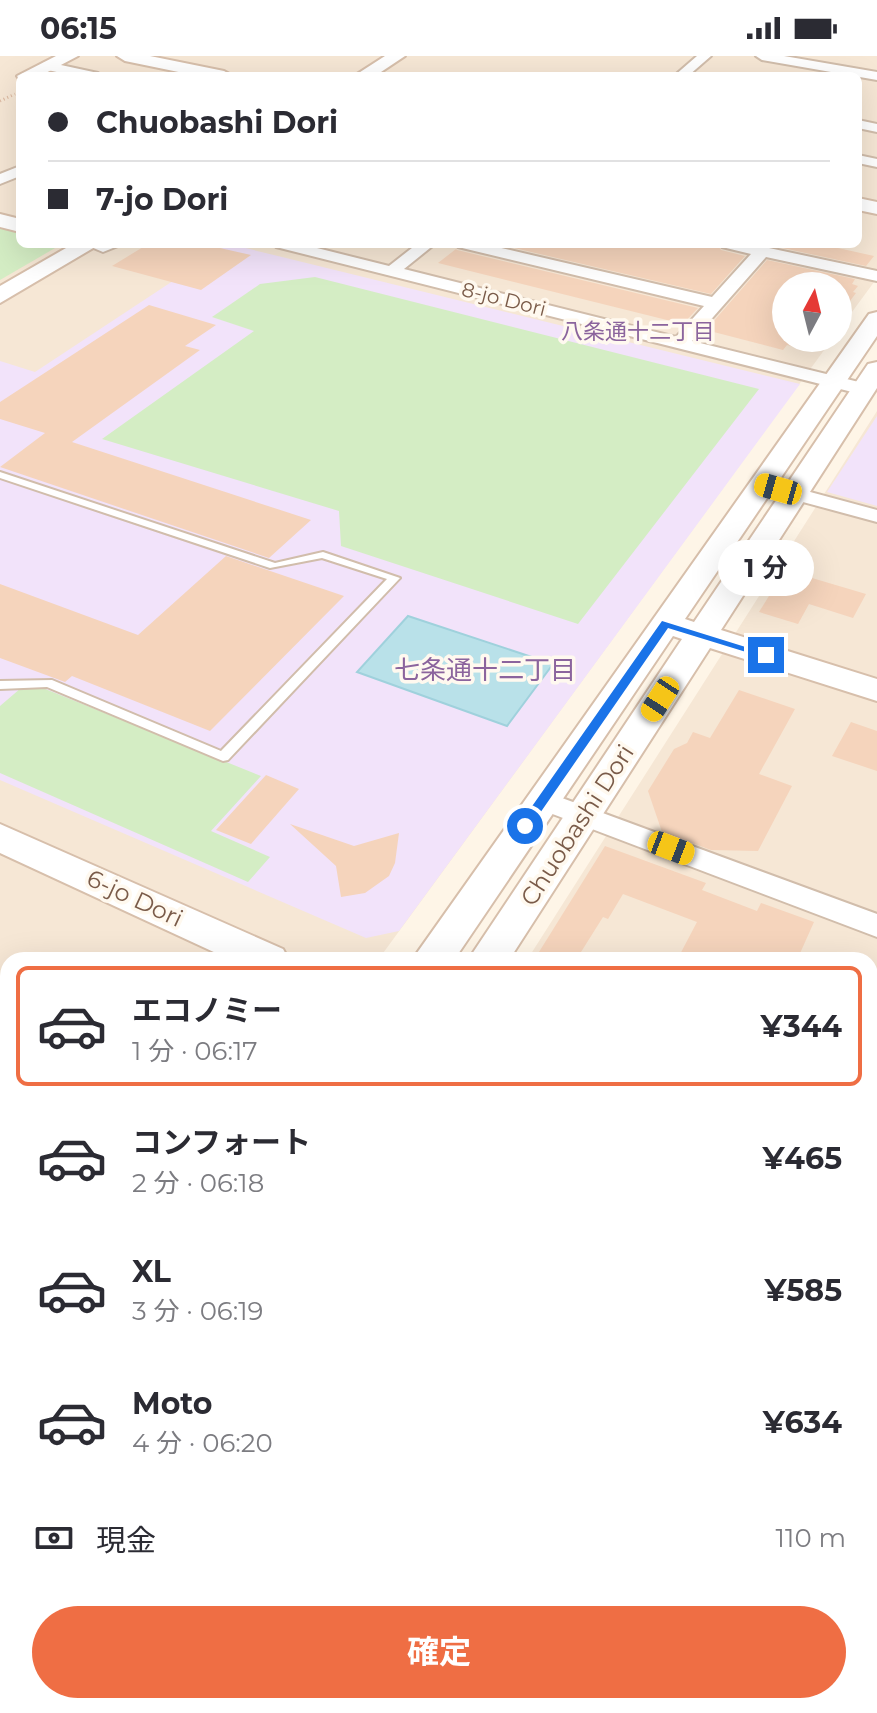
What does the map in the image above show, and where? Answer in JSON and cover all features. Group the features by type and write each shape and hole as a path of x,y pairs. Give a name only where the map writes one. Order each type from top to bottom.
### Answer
{"street":[{"path":"36,72 70,56"},
{"path":"125,56 197,72"},
{"path":"370,72 397,56"},
{"path":"685,72 705,56"},
{"path":"762,56 854,72"},
{"path":"47,66 75,72"},
{"path":"0,296 83,248"},
{"name":"8-jo Dori","path":"298,248 680,343 858,380"},
{"path":"392,271 422,248"},
{"path":"481,248 714,303"},
{"path":"745,248 877,276"},
{"path":"680,343 762,252"},
{"name":"Chuobashi Dori","path":"493,952 794,494 858,380 877,319"},
{"name":"Chuobashi Dori","path":"438,952 762,485 858,380"},
{"path":"762,485 877,516"},
{"path":"666,623 877,690"},
{"path":"543,800 877,926"},
{"name":"6-jo Dori","path":"0,837 252,952"}],"lane":[{"path":"0,475 274,566 323,555 394,578 223,757 48,683 0,685"}],"path":[{"path":"0,101 16,85"}],"shaded area":[{"path":"0,56 877,56 877,278 852,312 852,272 772,272 772,352 823,352 384,952 0,952"},
{"path":"223,248 245,248 800,384 399,931 366,938 0,780 0,361 35,372"},
{"path":"877,411 877,952 532,952"},
{"path":"877,416 877,506 827,492"}],"green space":[{"path":"0,226 16,230 16,248 55,248 0,280"},
{"path":"315,277 759,389 578,624 341,546 339,511 102,439 254,331 212,317 260,284"},
{"path":"28,682 261,776 211,831 270,857 248,882 0,773 0,706"}],"water":[{"path":"408,616 553,664 507,726 357,672"}],"building":[{"path":"141,248 220,248 251,255 201,290 112,266"},
{"path":"514,248 720,248 745,256 711,294"},
{"path":"783,248 838,248 874,256 866,266"},
{"path":"456,249 698,308 683,324 438,263"},
{"path":"767,260 823,272 772,272 772,347 706,330"},
{"path":"852,284 858,286 853,292 856,293 852,298"},
{"path":"149,305 216,325 185,346 200,350 72,442 311,520 269,558 0,467 45,433 0,419 0,402"},
{"path":"226,556 344,596 210,731 72,676 65,682 0,658 0,584 138,635"},
{"path":"785,570 866,594 853,618 809,604 798,624 759,612"},
{"path":"739,690 795,709 759,774 792,786 758,851 711,850 662,832 648,791 674,749 687,743 693,732 710,738"},
{"path":"851,722 877,731 877,771 832,756"},
{"path":"266,775 299,789 251,844 216,830"},
{"path":"290,824 354,846 399,833 395,863 389,876 365,893 341,897 336,866"},
{"path":"605,846 706,883 702,890 757,911 761,903 814,922 801,952 681,952 697,922 623,894 608,919 603,917 581,952 539,952"}],"district":[{"name":"八条通十二丁目","path":"638,331"},
{"name":"七条通十二丁目","path":"485,670"}],"route":[{"path":"525,826 666,623 766,655"}]}
